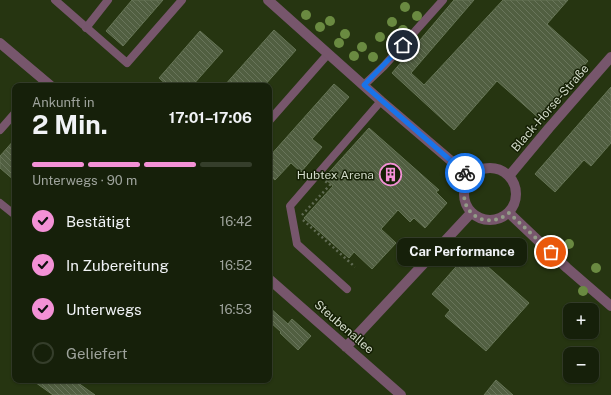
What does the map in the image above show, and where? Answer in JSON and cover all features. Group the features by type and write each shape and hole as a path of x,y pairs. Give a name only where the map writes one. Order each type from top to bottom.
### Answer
{"street":[{"path":"268,0 381,101 470,177"},
{"path":"0,43 43,83"},
{"name":"Black-Horse-Straße","path":"509,176 611,57"},
{"path":"489,168 503,171 509,176 516,190 516,198 509,213 497,220 490,221 483,220 471,213 466,207 463,191 465,184 470,177 482,169 489,168"},
{"path":"346,347 471,213"},
{"path":"509,213 567,268 611,306"},
{"name":"Steubenallee","path":"272,282 401,395"}],"lane":[{"path":"55,0 127,64 182,0"},
{"path":"86,28 108,0"},
{"path":"364,85 384,66 443,0"},
{"path":"272,118 328,54"},
{"path":"347,289 297,244 290,206 381,101"},
{"path":"0,130 12,116"},
{"path":"0,203 12,213"}],"path":[{"path":"321,178 330,185 300,218 355,267"}],"shaded area":[{"path":"0,0 611,0 611,395 0,395"}],"building":[{"path":"132,0 163,0 123,46 106,31"},
{"path":"454,0 474,0 411,73 424,85 503,0 568,0 547,24 588,61 579,71 582,74 541,120 497,81 454,130 392,73"},
{"path":"274,30 296,50 267,83 227,83"},
{"path":"200,31 223,51 195,83 165,83 159,78"},
{"path":"334,84 349,97 312,139 322,147 301,172 291,163 275,180 272,178 272,154"},
{"path":"611,87 611,143 591,166 584,160 555,192 535,174"},
{"path":"369,128 439,190 436,192 447,203 425,228 414,218 410,222 398,210 381,229 396,243 372,269 354,252 349,258 304,218 333,186 324,178"},
{"path":"12,142 12,178 0,168 0,156"},
{"path":"470,251 529,303 486,351 445,316 450,310 432,294"},
{"path":"272,310 288,324 292,319 311,336 298,350 280,333 281,332 272,324"},
{"path":"496,380 513,395 484,395"},
{"path":"36,383 78,383 95,395 53,395"}],"way so far":[{"path":"465,173 470,177 465,184 463,191 464,199 466,207 471,213 483,220 490,221 497,220 509,213 551,252"}],"place":[{"name":"Hubtex Arena","path":"390,175"},
{"name":"Car Performance","path":"551,252"}],"route":[{"path":"403,45 364,85 410,127 465,173"}]}
